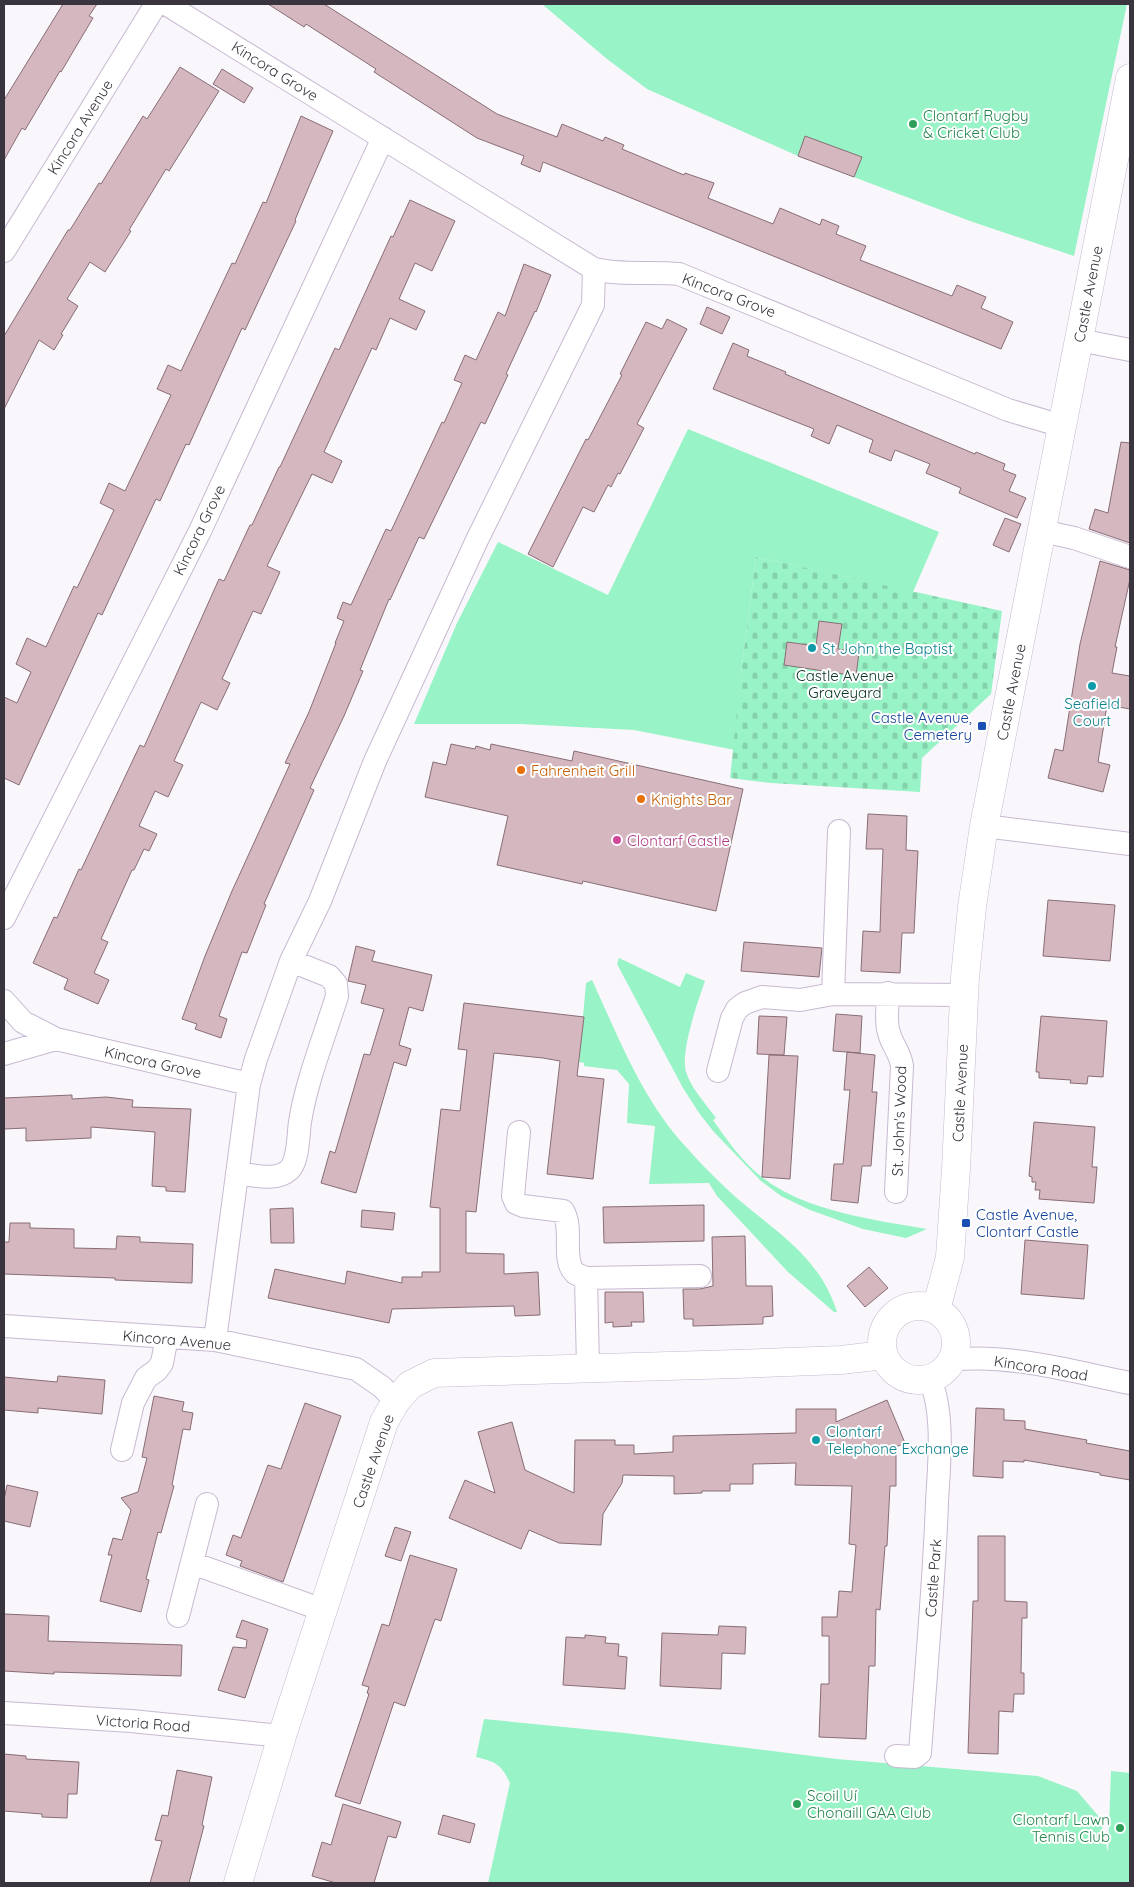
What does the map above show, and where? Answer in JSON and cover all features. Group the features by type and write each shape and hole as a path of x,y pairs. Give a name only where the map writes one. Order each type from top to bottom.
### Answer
{"street":[{"name":"Kincora Avenue","path":"4,251 156,4"},
{"name":"Kincora Grove","path":"166,4 594,269 610,273 654,272 679,274 1008,410 1062,426"},
{"name":"Castle Avenue","path":"936,1310 950,1257 964,995 972,907 984,826 1130,78"},
{"name":"Kincora Grove","path":"4,918 200,531 383,138"},
{"path":"215,1340 249,1084 256,1059 291,962 320,902 375,761 477,540 590,314 594,299 594,269"},
{"path":"1079,340 1130,350"},
{"path":"1042,531 1074,538 1130,557"},
{"path":"984,826 1130,844"},
{"path":"833,994 839,831"},
{"path":"237,1174 268,1177 279,1175 289,1170 295,1161 300,1119 337,996 336,984 330,976 291,962"},
{"name":"St. John's Wood","path":"888,993 887,1024 889,1034 900,1054 902,1066 896,1192"},
{"path":"718,1071 732,1018 737,1009 745,1003 762,997 800,1000 833,994 964,995"},
{"name":"Kincora Grove","path":"4,1001 23,1022 56,1039 249,1084"},
{"name":"Kincora Grove","path":"4,1054 56,1039"},
{"path":"519,1132 513,1196 516,1203 523,1206 564,1211 568,1219 570,1263 575,1273 586,1278 700,1276"},
{"path":"586,1278 588,1368"},
{"path":"920,1306 936,1310 948,1322 953,1331 955,1351 951,1360 940,1373 928,1378 910,1379 900,1374 891,1368 884,1355 882,1342 884,1332 892,1318 902,1311 920,1306"},
{"name":"Kincora Avenue","path":"4,1326 215,1340 356,1369 382,1387 396,1401"},
{"path":"122,1450 133,1403 146,1378 162,1364 167,1338"},
{"name":"Castle Avenue","path":"238,1883 282,1736 384,1422 396,1401 410,1385 434,1374 841,1360 884,1355"},
{"name":"Kincora Road","path":"951,1360 972,1357 1029,1364 1130,1383"},
{"name":"Castle Park","path":"896,1756 915,1757 920,1753 935,1553 940,1441 935,1391 928,1378"},
{"path":"178,1616 207,1504"},
{"path":"192,1563 323,1610"},
{"name":"Victoria Road","path":"4,1713 131,1721 282,1736"}],"green space":[{"name":"Clontarf Rugby & Cricket Club","path":"542,4 1127,4 1074,256 970,221 798,156 647,89 607,59"},
{"path":"688,429 939,532 913,592 756,557 742,665 735,750 634,730 521,724 414,724 457,623 498,542 608,595"},
{"name":"Castle Avenue Graveyard","path":"756,557 1002,611 991,694 922,758 920,792 771,783 730,778"},
{"path":"619,958 680,987 686,973 705,981 694,1013 685,1052 686,1072 695,1090 716,1118 713,1120 749,1166 763,1178 799,1199 863,1218 927,1229 906,1238 863,1229 810,1210 781,1196 761,1181 713,1131 683,1088 617,964"},
{"path":"592,980 644,1089 671,1129 724,1187 778,1231 806,1259 819,1274 837,1312 834,1312 788,1272 717,1196 709,1183 649,1184 655,1126 627,1123 629,1084 617,1070 584,1066 584,1063 579,1062 586,983"},
{"name":"Scoil Uí Chonaill GAA Club","path":"484,1719 625,1733 837,1759 1038,1776 1077,1791 1100,1818 1108,1852 1111,1771 1130,1773 1130,1883 488,1883 510,1783 501,1768 488,1760 476,1757"}],"building":[{"path":"63,4 97,4 89,16 93,18 61,72 25,130 22,128 4,160 4,100"},
{"path":"268,4 324,4 497,114 557,137 562,124 603,141 605,137 624,145 622,149 684,175 685,173 714,183 708,198 773,224 780,208 820,225 822,219 839,226 836,234 866,246 860,260 952,296 957,285 986,297 981,308 1013,322 1001,349 543,162 540,172 521,164 524,156 477,138 374,72 376,69 306,24 304,27"},
{"path":"180,67 219,91 169,171 166,169 105,272 90,262 67,299 78,306 61,334 63,335 54,350 39,340 4,409 4,336 68,230 70,230 99,183 101,184 143,116 147,119"},
{"path":"222,69 253,88 244,103 213,84"},
{"path":"301,116 333,131 296,221 245,330 242,328 189,445 186,444 160,501 156,499 102,615 98,613 19,785 4,778 4,697 17,703 31,672 16,664 27,638 46,647 74,586 77,588 114,510 100,503 109,483 125,491 171,395 157,389 168,365 181,371 232,263 235,264 263,202 266,203"},
{"path":"805,136 862,157 854,177 798,156"},
{"path":"410,200 455,221 432,271 415,263 399,299 425,311 416,330 390,318 376,350 372,348 324,452 342,461 332,483 312,474 267,566 280,572 261,614 253,611 222,679 230,683 217,710 201,702 174,761 183,765 168,797 155,791 139,826 157,834 149,851 144,849 134,870 132,870 101,939 108,942 94,973 109,980 98,1004 64,989 68,979 33,963 54,917 57,918 79,869 81,870 140,745 144,747 219,579 224,581 280,467 335,348 339,350 391,236 393,237"},
{"path":"524,264 551,275 536,312 506,374 508,375 485,424 481,422 424,539 419,537 389,599 360,670 363,671 310,788 314,790 264,904 266,905 247,953 242,952 219,1016 227,1019 221,1038 195,1029 197,1024 182,1019 232,891 290,764 285,763 309,712 344,621 337,618 343,602 351,605 386,529 391,531 462,383 454,380 465,355 476,360 498,312 505,316"},
{"path":"707,307 730,317 722,334 700,324"},
{"path":"667,319 687,329 637,424 644,428 620,474 618,473 611,487 608,485 594,512 583,507 553,567 528,554 586,439 588,440 622,375 620,374 646,322 662,329"},
{"path":"733,343 749,350 747,356 786,372 785,374 975,454 976,452 1005,464 1003,470 1016,475 1009,491 1026,498 1017,518 959,493 961,488 926,473 930,464 895,450 891,461 869,452 873,440 837,425 829,444 811,436 814,429 713,389"},
{"path":"1121,442 1130,443 1130,543 1089,529 1095,509 1108,513"},
{"path":"1005,518 1021,524 1009,552 993,545"},
{"path":"1100,561 1130,570 1130,579 1115,647 1117,647 1112,673 1130,676 1130,709 1107,705 1098,762 1110,765 1103,792 1048,778 1055,749 1063,751 1080,644"},
{"name":"St John the Baptist","path":"819,621 842,624 838,649 859,652 856,676 784,665 787,642 816,646"},
{"name":"Clontarf Castle","path":"451,744 475,749 476,746 490,750 491,744 572,761 574,751 743,789 716,911 583,881 582,884 497,865 508,816 425,797 433,762 446,765"},
{"path":"868,814 907,816 906,850 918,851 914,933 902,933 900,973 861,971 863,931 880,932 883,849 866,849"},
{"path":"1048,900 1115,905 1110,961 1043,956"},
{"path":"744,942 822,948 819,977 741,971"},
{"path":"356,946 375,951 372,961 432,975 423,1011 409,1007 399,1045 411,1049 406,1066 394,1062 356,1193 321,1183 330,1151 335,1153 364,1054 370,1055 384,1009 361,1003 366,985 348,981"},
{"path":"464,1003 584,1017 577,1076 604,1079 593,1179 547,1174 560,1061 494,1053 476,1212 466,1211 466,1253 504,1254 504,1274 538,1272 540,1315 515,1316 514,1306 392,1309 389,1323 268,1298 275,1269 345,1284 347,1271 402,1283 402,1277 422,1277 422,1272 440,1272 440,1208 430,1207 441,1109 460,1111 467,1050 458,1049"},
{"path":"836,1014 862,1016 860,1053 833,1051"},
{"path":"759,1016 787,1017 784,1055 757,1054"},
{"path":"1041,1016 1107,1021 1103,1077 1088,1076 1087,1084 1070,1083 1071,1080 1039,1078 1039,1072 1036,1072"},
{"path":"847,1052 875,1055 872,1092 877,1092 871,1166 862,1166 858,1203 831,1200 834,1164 843,1164 850,1090 844,1090"},
{"path":"769,1055 798,1056 790,1179 762,1177"},
{"path":"72,1095 72,1099 106,1097 133,1100 132,1107 191,1109 185,1192 166,1191 166,1187 152,1186 155,1132 91,1127 91,1138 26,1141 26,1128 4,1129 4,1098"},
{"path":"1034,1122 1095,1127 1092,1167 1097,1167 1094,1203 1039,1199 1040,1190 1035,1190 1036,1182 1032,1182 1032,1177 1029,1176"},
{"path":"704,1205 704,1241 604,1243 603,1207"},
{"path":"293,1208 294,1243 271,1243 270,1209"},
{"path":"362,1210 395,1213 393,1230 361,1227"},
{"path":"10,1223 30,1223 30,1228 74,1229 74,1248 116,1249 117,1236 140,1237 140,1242 193,1244 192,1283 4,1274 4,1242 9,1242"},
{"path":"745,1236 746,1286 772,1286 773,1316 763,1317 763,1324 693,1326 693,1319 684,1319 683,1289 700,1289 713,1286 712,1237"},
{"path":"1025,1240 1088,1245 1084,1299 1021,1294"},
{"path":"869,1267 888,1288 865,1307 847,1286"},
{"path":"605,1292 643,1292 644,1322 631,1322 632,1326 613,1327 613,1322 605,1323"},
{"path":"58,1376 105,1380 102,1414 38,1408 38,1413 4,1410 4,1377 57,1382"},
{"path":"154,1396 184,1402 182,1411 193,1413 190,1430 183,1429 172,1485 174,1486 161,1533 158,1532 146,1579 149,1580 141,1612 100,1601 112,1555 108,1555 113,1538 122,1540 131,1510 121,1498 138,1492 147,1458 142,1457"},
{"path":"887,1400 905,1443 896,1447 896,1486 890,1486 887,1546 885,1546 880,1610 876,1609 875,1666 869,1666 866,1739 819,1737 821,1684 829,1684 829,1636 822,1636 822,1617 837,1617 839,1591 852,1592 856,1545 849,1544 852,1486 795,1485 796,1463 753,1464 753,1484 730,1484 730,1491 702,1491 702,1493 674,1494 674,1476 623,1475 622,1483 603,1514 601,1545 559,1543 529,1530 521,1549 449,1518 465,1480 495,1493 478,1432 512,1422 525,1470 574,1493 575,1440 615,1440 615,1445 634,1445 634,1454 673,1452 673,1436 796,1433 796,1409 836,1409 836,1422"},
{"path":"305,1403 341,1416 283,1582 240,1566 242,1561 226,1555 233,1535 241,1538 268,1465 281,1469"},
{"path":"976,1408 1004,1409 1004,1420 1025,1421 1025,1429 1087,1440 1086,1443 1130,1451 1130,1480 1024,1460 1024,1462 1003,1461 1003,1478 973,1476"},
{"path":"7,1485 38,1492 30,1527 4,1521 4,1500"},
{"path":"395,1527 411,1532 401,1561 385,1556"},
{"path":"978,1536 1005,1536 1005,1601 1027,1602 1027,1618 1022,1618 1021,1673 1024,1673 1024,1694 1014,1694 1013,1712 999,1711 998,1754 968,1753 973,1601 978,1601"},
{"path":"410,1555 457,1569 441,1621 435,1619 405,1706 394,1702 360,1804 335,1796 369,1694 367,1693 369,1687 362,1685 382,1624 389,1626"},
{"path":"4,1614 49,1616 48,1641 182,1645 181,1676 54,1672 54,1674 4,1671"},
{"path":"242,1620 268,1629 245,1698 218,1690 233,1647 246,1648 247,1640 236,1637"},
{"path":"719,1626 746,1627 745,1654 722,1653 721,1689 660,1686 662,1633 718,1635"},
{"path":"585,1635 606,1637 605,1643 619,1644 618,1656 627,1657 625,1689 563,1685 566,1637 585,1638"},
{"path":"4,1754 26,1756 26,1759 79,1762 77,1794 68,1794 67,1818 42,1817 42,1814 4,1811"},
{"path":"177,1770 212,1777 202,1825 204,1826 189,1883 150,1883 162,1841 155,1840 162,1815 168,1816"},
{"path":"343,1804 401,1822 396,1838 388,1836 374,1883 336,1883 312,1876 322,1842 331,1845"},
{"path":"443,1815 475,1824 470,1843 438,1834"}],"place":[{"name":"Clontarf Rugby & Cricket Club","path":"913,124"},
{"name":"St John the Baptist","path":"812,648"},
{"name":"Seafield Court","path":"1092,686"},
{"name":"Castle Avenue, Cemetery","path":"982,726"},
{"name":"Fahrenheit Grill","path":"521,770"},
{"name":"Knights Bar","path":"641,799"},
{"name":"Clontarf Castle","path":"617,840"},
{"name":"Castle Avenue, Clontarf Castle","path":"966,1223"},
{"name":"Clontarf Telephone Exchange","path":"816,1440"},
{"name":"Scoil Uí Chonaill GAA Club","path":"797,1804"},
{"name":"Clontarf Lawn Tennis Club","path":"1120,1828"}]}
